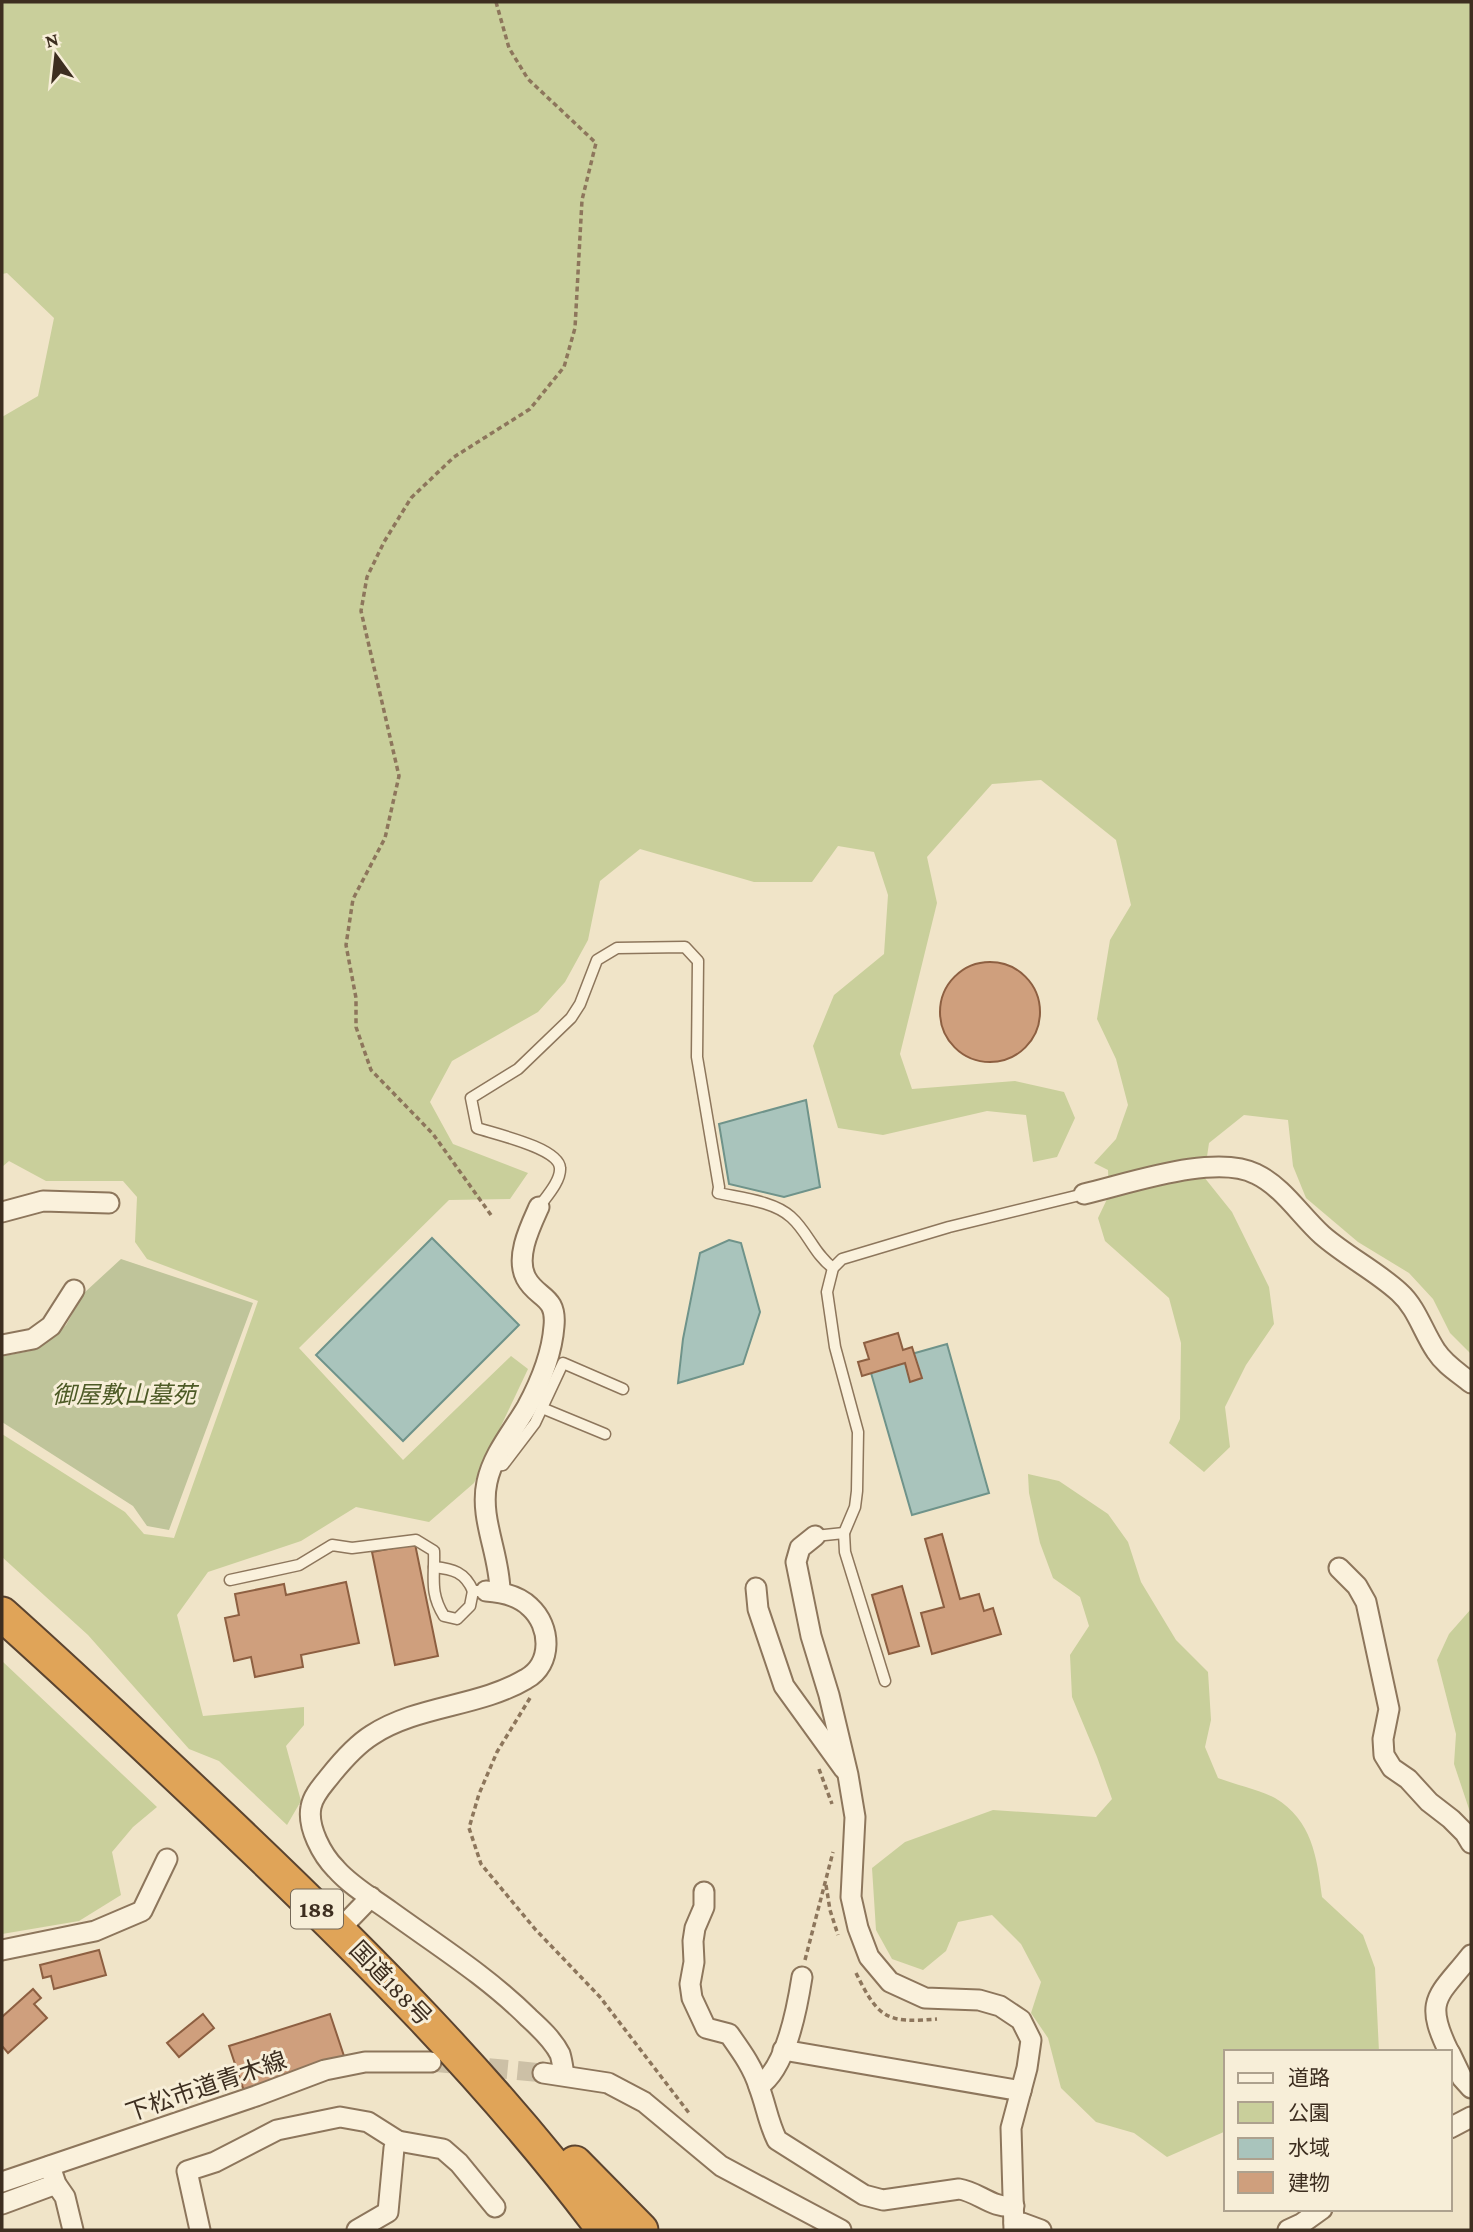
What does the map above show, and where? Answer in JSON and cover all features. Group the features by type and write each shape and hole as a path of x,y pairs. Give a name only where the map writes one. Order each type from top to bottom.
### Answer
{"highway":[{"name":"国道188号","path":"2,1614 340,1930 482,2080 604,2230"},
{"path":"482,2080 569,2157 641,2230"}],"street":[{"path":"1084,1194 1205,1166 1230,1166 1256,1173 1282,1192 1310,1224 1338,1248 1399,1293 1413,1309 1436,1352 1447,1365 1471,1383"},
{"path":"2,1212 43,1201 109,1203"},
{"path":"539,1207 523,1254 523,1267 527,1280 554,1308 554,1326 545,1367 528,1405 498,1452 487,1480 484,1508 500,1573 486,1591 530,1606 543,1623 548,1648 541,1666 528,1679 494,1693 402,1721 371,1735 343,1760 318,1791 311,1805 310,1819 316,1838 333,1867 371,1898 508,1997 544,2033 560,2054 564,2075"},
{"path":"2,1345 33,1339 51,1326 74,1290"},
{"path":"815,1536 800,1548 796,1562 811,1636 829,1695 848,1775 855,1817 851,1896 858,1928 869,1957 890,1982 925,1998 979,2000 1000,2006 1021,2020 1031,2040 1027,2068 1011,2128 1014,2220"},
{"path":"1339,1568 1357,1586 1366,1602 1389,1709 1383,1739 1384,1755 1392,1768 1408,1779 1429,1802 1451,1819 1471,1843"},
{"path":"756,1588 758,1609 783,1686 848,1775"},
{"path":"2,1950 95,1931 142,1911 167,1859"},
{"path":"704,1892 704,1907 693,1941 694,1962 690,1984 692,1998 706,2028 729,2034 746,2058 759,2086 769,2125 777,2140 864,2195 883,2200 959,2189 971,2191 993,2205 1004,2207 1014,2220 1041,2230"},
{"path":"340,1930 371,1898"},
{"path":"1449,2050 1435,2017 1435,2005 1471,1955"},
{"path":"759,2086 770,2079 783,2050 796,2013 802,1977"},
{"path":"783,2050 1021,2091"},
{"path":"1452,2057 1462,2078 1471,2088"},
{"name":"下松市道青木線","path":"2,2182 53,2175 325,2070 365,2062 431,2062"},
{"path":"542,2073 608,2083 644,2102 721,2166 791,2206 841,2230"},
{"path":"200,2230 187,2171 215,2162 277,2130 340,2117 368,2122 398,2141 443,2149 459,2163 495,2207"},
{"path":"1452,2127 1471,2117"},
{"path":"357,2230 388,2212 394,2148 398,2141"},
{"path":"2,2204 53,2175 65,2197 73,2230"},
{"path":"1298,2228 1319,2211"}],"lane":[{"path":"539,1207 561,1169 556,1158 546,1151 477,1128 471,1098 518,1069 571,1018 580,1004 597,960 617,948 685,947 698,961 697,1057 718,1193 771,1206 791,1216 822,1260 833,1268"},
{"path":"885,1681 845,1552 844,1533 855,1507 858,1491 858,1432 835,1347 827,1292 833,1268 842,1259 948,1227 1084,1194"},
{"path":"493,1466 503,1465 535,1423 563,1363 624,1389"},
{"path":"542,1408 605,1434"},
{"path":"815,1536 844,1533"},
{"path":"230,1580 299,1565 332,1545 352,1548 416,1541 434,1551 432,1587 436,1604 444,1616 457,1619 486,1591 456,1570 434,1567"}],"path":[{"path":"491,1215 433,1134 371,1070 356,1027 356,998 346,945 353,899 385,838 399,776 361,611 367,577 384,542 411,498 454,457 530,409 564,367 575,328 582,200 596,143 528,79 509,48 496,2"},
{"path":"528,1679 532,1693 497,1752 479,1794 469,1828 481,1864 535,1929 600,1997 693,2119"},
{"path":"817,1762 832,1806"},
{"path":"802,1977 809,1939 834,1850"}],"green space":[{"path":"2,2 1471,2 1471,1354 1450,1333 1433,1299 1409,1273 1358,1242 1306,1198 1293,1166 1288,1120 1244,1115 1209,1143 1204,1177 1232,1212 1269,1287 1274,1324 1246,1365 1225,1407 1230,1447 1204,1472 1169,1443 1180,1419 1181,1343 1169,1298 1105,1241 1098,1218 1109,1195 1108,1170 1094,1163 1116,1139 1128,1105 1116,1059 1097,1019 1110,940 1131,905 1116,840 1041,780 992,784 927,857 937,903 900,1054 912,1089 1015,1081 1064,1092 1075,1118 1057,1157 1033,1162 1026,1115 987,1111 883,1135 838,1128 813,1046 834,995 884,954 888,895 874,852 838,846 812,882 754,882 640,849 600,881 588,940 565,982 538,1012 452,1061 430,1102 453,1144 528,1173 510,1199 449,1200 299,1348 403,1460 511,1356 528,1369 474,1483 429,1522 356,1507 301,1541 208,1572 177,1615 203,1716 304,1707 304,1725 286,1746 301,1801 287,1825 219,1761 189,1749 88,1635 2,1557 2,1434 125,1512 144,1534 174,1538 258,1301 147,1259 135,1242 137,1197 123,1181 46,1181 9,1161 2,1167 2,417 38,396 54,318 7,273 2,274"},
{"name":"御屋敷山墓苑","path":"121,1259 253,1303 169,1530 147,1526 133,1506 2,1422 4,1356 30,1351 50,1340 66,1325 84,1293"},
{"path":"1028,1474 1059,1481 1108,1514 1128,1542 1141,1582 1176,1640 1208,1672 1211,1720 1205,1747 1218,1778 1275,1798 1297,1817 1305,1828 1315,1854 1322,1897 1363,1935 1375,1968 1379,2050 1224,2050 1224,2132 1167,2157 1134,2133 1096,2122 1061,2088 1048,2038 1031,2013 1041,1982 1021,1944 992,1915 958,1922 946,1951 923,1970 892,1959 876,1930 872,1868 905,1842 993,1810 1096,1817 1112,1799 1072,1697 1070,1655 1089,1626 1080,1597 1053,1578 1040,1543 1029,1493"},
{"path":"1471,1609 1471,1815 1454,1764 1456,1734 1437,1660 1449,1634"},
{"path":"2,1661 157,1807 133,1827 112,1852 121,1895 79,1921 2,1934"}],"water":[{"path":"806,1100 820,1187 784,1197 729,1184 719,1124"},
{"path":"432,1238 519,1325 403,1441 316,1355"},
{"path":"729,1240 741,1243 760,1312 743,1364 678,1383 683,1339 700,1253"},
{"path":"947,1344 989,1493 912,1515 869,1366"}],"building":[{"path":"990,962 1009,966 1025,977 1036,993 1040,1012 1036,1031 1025,1047 1009,1058 990,1062 971,1058 955,1047 944,1031 940,1012 944,993 955,977 971,966"},
{"path":"898,1333 903,1350 912,1347 922,1378 910,1382 905,1363 862,1376 858,1362 869,1359 864,1343"},
{"path":"942,1534 960,1599 979,1594 984,1611 993,1608 1001,1634 932,1654 921,1613 944,1607 925,1539"},
{"path":"415,1544 438,1656 395,1665 372,1552"},
{"path":"346,1582 359,1643 301,1655 303,1667 255,1677 251,1657 234,1661 225,1618 239,1615 235,1594 284,1584 286,1595"},
{"path":"902,1586 919,1646 889,1654 872,1595"},
{"path":"99,1950 106,1975 54,1989 51,1976 43,1978 40,1965"},
{"path":"33,1989 41,1998 34,2004 47,2018 8,2053 2,2046 2,2017"},
{"path":"203,2014 214,2028 179,2057 167,2043"},
{"path":"330,2014 345,2059 244,2091 229,2046"}],"tunnel":[{"path":"431,2062 543,2073"}]}
